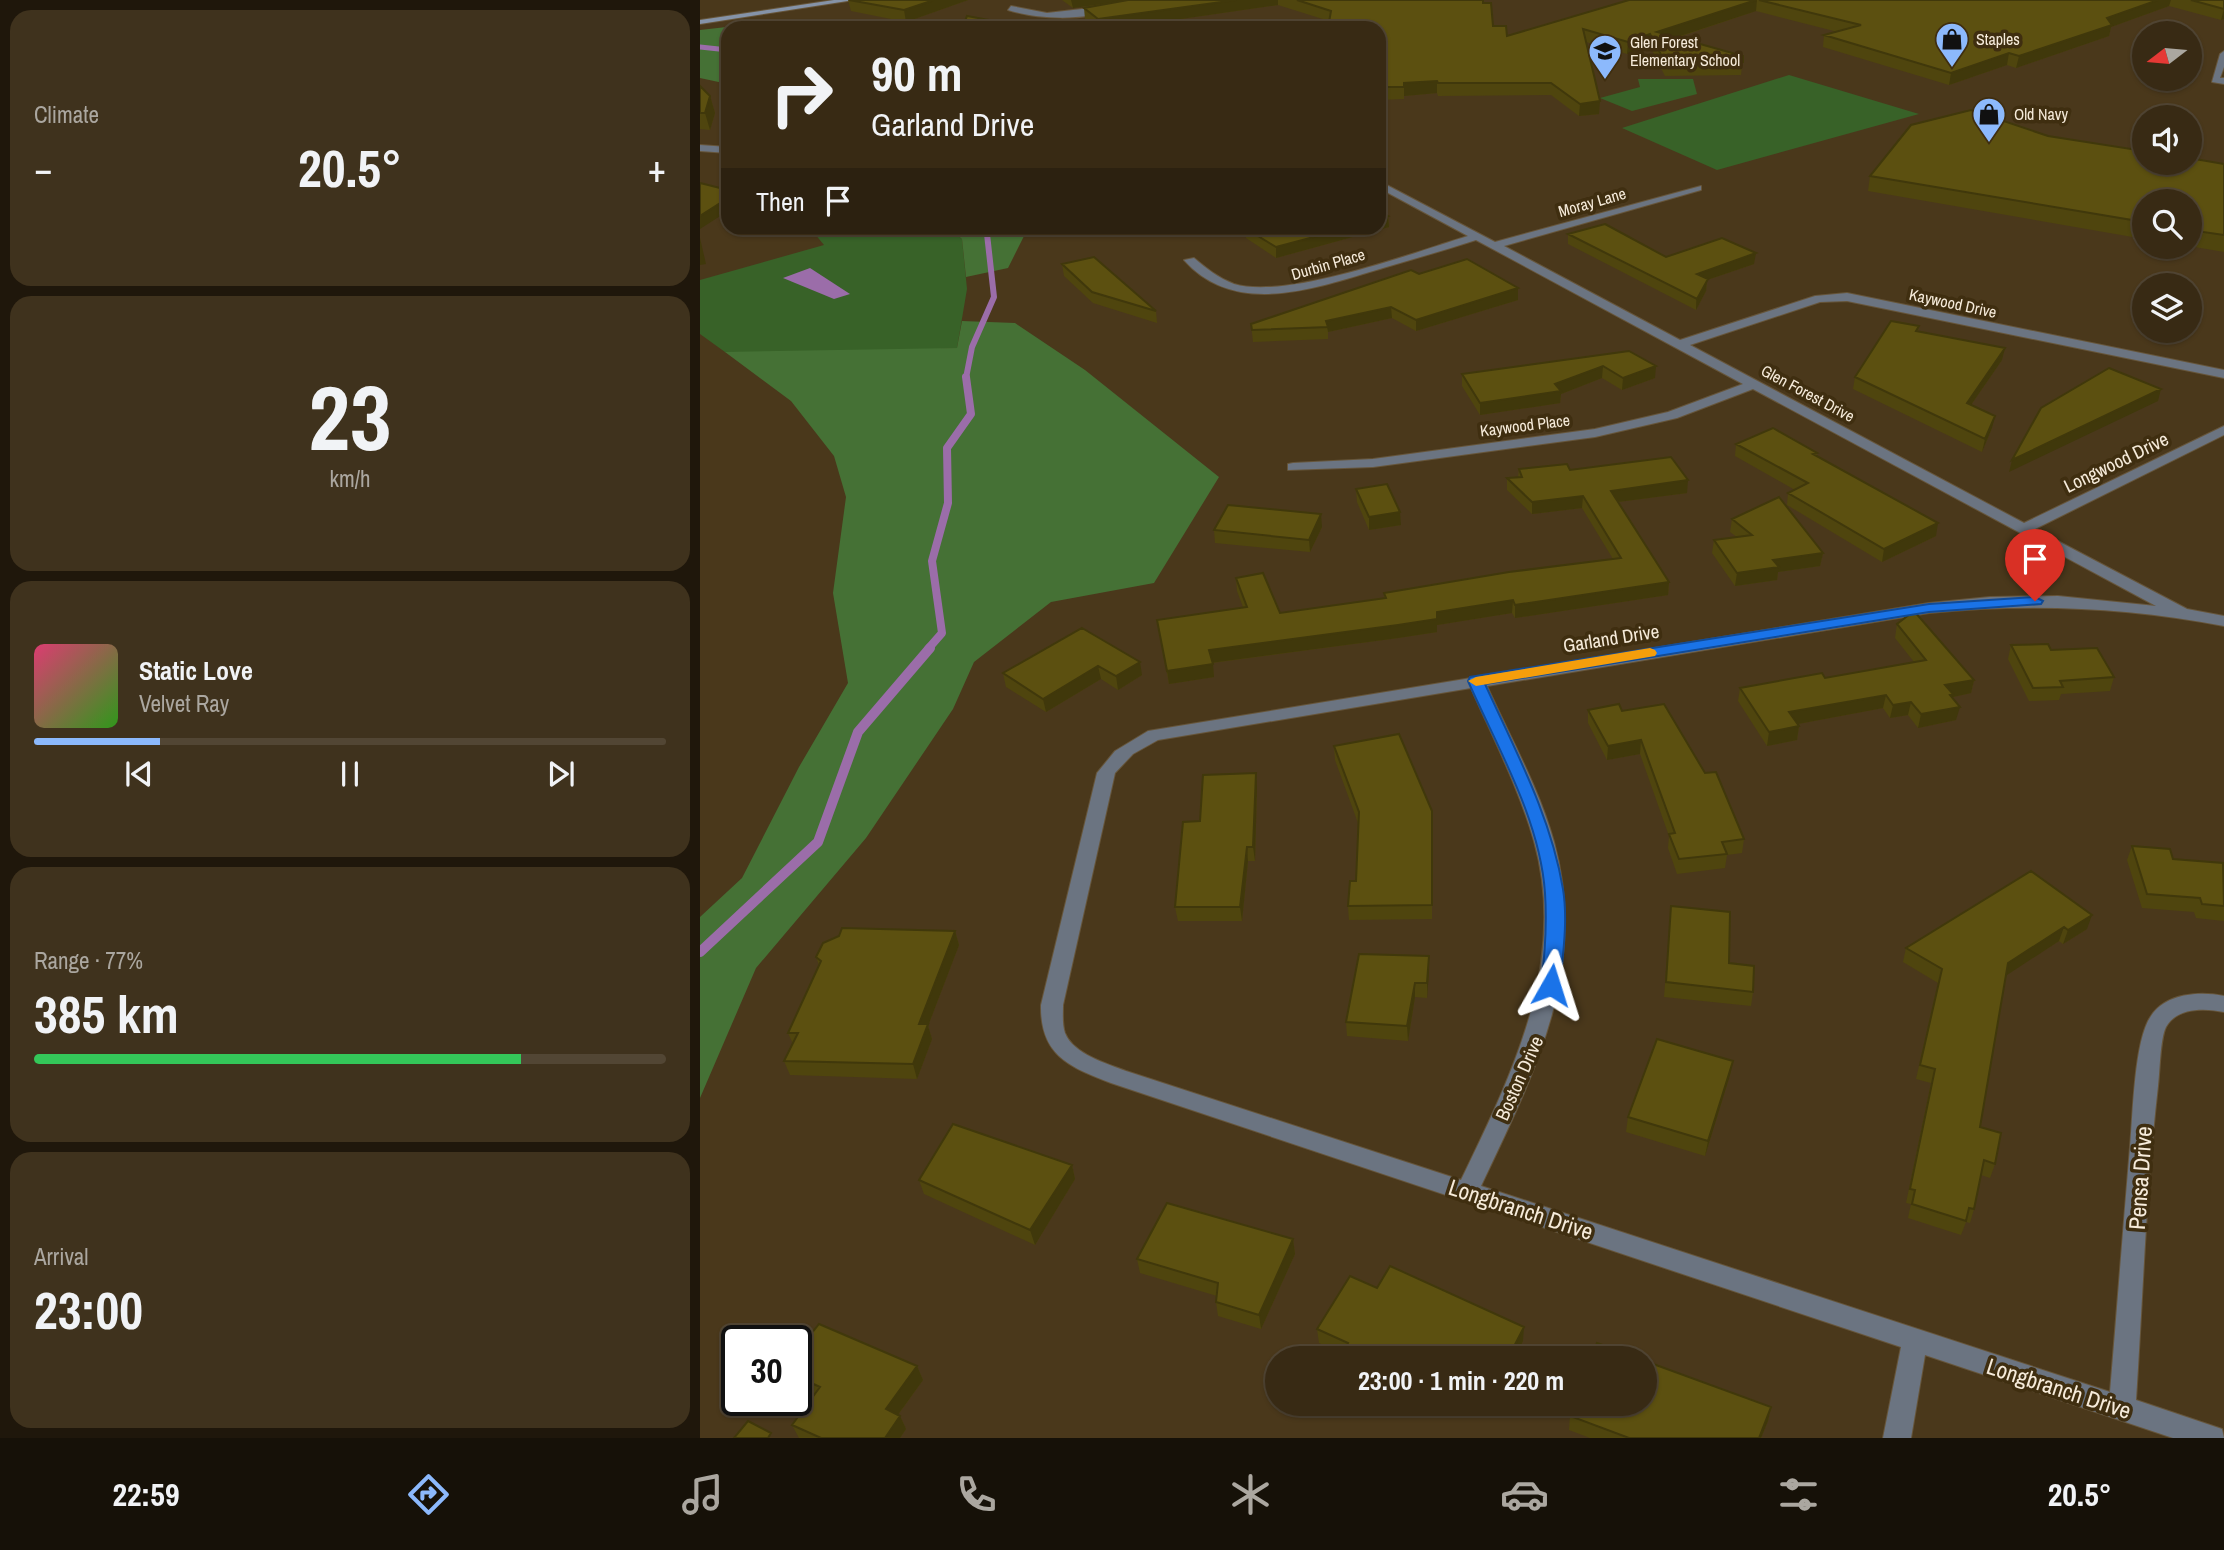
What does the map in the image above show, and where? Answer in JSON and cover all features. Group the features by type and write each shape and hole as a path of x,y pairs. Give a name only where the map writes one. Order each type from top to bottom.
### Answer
{"main road":[{"path":"700,22 850,0"}],"street":[{"path":"1011,8 1027,14 1046,16 1122,6"},
{"path":"2224,54 2215,80 2224,81"},
{"path":"700,148 721,150"},
{"name":"Glen Forest Drive","path":"1386,188 2182,613 2224,621"},
{"name":"Moray Lane","path":"1496,245 1697,188"},
{"name":"Durbin Place","path":"1190,260 1213,279 1233,287 1283,292 1479,236"},
{"name":"Kaywood Drive","path":"1680,344 1819,299 1830,293 2224,374"},
{"name":"Kaywood Place","path":"1293,467 1373,463 1595,433 1672,415 1755,384"},
{"name":"Longwood Drive","path":"2025,528 2224,430"},
{"name":"Garland Drive","path":"1096,814 1106,773 1114,759 1134,743 1154,735 1941,607 2058,601 2182,613"},
{"name":"Boston Drive","path":"1467,1191 1532,1052 1551,985 1555,946 1554,891 1545,845 1533,808 1476,681"},
{"name":"Longbranch Drive","path":"1096,814 1052,1005 1054,1033 1061,1046 1076,1059 1164,1092 2212,1438"},
{"name":"Pensa Drive","path":"2122,1408 2145,1103 2154,1030 2157,1021 2174,1007 2193,1002 2224,1004"},
{"path":"1897,1438 1915,1341"}],"green space":[{"path":"721,28 721,82 700,78 700,30"},
{"path":"1789,75 1919,114 1717,170 1622,128"},
{"path":"1638,79 1693,79 1697,94 1632,111 1600,98 1640,87"},
{"path":"816,235 957,235 962,239 967,289 957,348 848,354 725,352 700,334 700,280 824,245"},
{"path":"957,235 1024,235 1008,268 966,277 962,239"},
{"path":"962,321 1015,323 1085,370 1219,477 1154,583 1051,602 974,662 953,709 866,838 756,968 700,1098 700,917 742,878 799,767 848,683 833,593 846,497 834,456 791,401 725,352 957,348"}],"shaded area":[{"path":"810,268 850,294 834,299 783,278"}],"building":[{"path":"849,0 934,0 904,10"},
{"path":"1128,0 1236,0 1098,19 1084,8"},
{"path":"1297,0 1483,0 1483,3 1491,3 1493,26 1506,26 1507,36 1629,0 1756,0 1657,32 1743,56 1743,62 1666,64 1650,34 1628,42 1583,29 1600,101 1580,104 1551,83 1437,81 1404,83 1404,87 1386,87 1386,21 1329,21 1331,11"},
{"path":"1759,0 2158,0 2107,18 2112,25 2019,56 2009,53 1951,73 1824,35 1861,25"},
{"path":"2191,0 2224,0 2224,9"},
{"path":"967,16 994,21 965,21"},
{"path":"700,86 710,96 705,113 700,113"},
{"path":"1971,110 2048,136 2132,149 2132,175 2202,175 2202,160 2224,164 2224,235 2202,232 2202,189 2132,189 2132,220 1870,176 1911,125"},
{"path":"700,183 721,188 721,202 700,216"},
{"path":"1605,224 1666,257 1722,238 1756,253 1697,274 1708,279 1697,299 1568,234"},
{"path":"1256,235 1321,235 1276,247"},
{"path":"1094,257 1156,311 1092,292 1062,264"},
{"path":"1467,259 1518,288 1416,320 1391,307 1326,321 1328,327 1252,330 1251,324 1411,270 1419,274"},
{"path":"1891,321 1919,326 1916,331 2005,348 1967,403 1995,416 1985,439 1855,377"},
{"path":"1629,351 1656,366 1623,378 1603,366 1555,384 1561,391 1480,403 1462,374"},
{"path":"2109,368 2161,389 2012,460 2041,408"},
{"path":"1773,428 1817,453 1813,454 1938,523 1884,549 1788,493 1808,483 1736,444"},
{"path":"1671,457 1688,480 1611,491 1669,582 1515,605 1513,600 1437,612 1437,619 1209,650 1213,664 1167,671 1157,620 1247,607 1236,578 1263,573 1280,613 1386,598 1384,593 1509,572 1621,558 1583,496 1532,502 1507,478 1522,477 1519,469 1567,464 1570,470"},
{"path":"1387,484 1400,512 1369,517 1356,489"},
{"path":"1779,497 1823,553 1773,560 1779,567 1737,573 1714,540 1752,535 1732,519"},
{"path":"1228,505 1321,514 1309,540 1214,530"},
{"path":"1914,611 1974,680 1945,685 1960,707 1921,714 1911,702 1893,705 1886,695 1789,712 1799,726 1769,732 1740,688 1822,673 1825,678 1926,660 1897,624"},
{"path":"1082,628 1140,662 1116,676 1098,666 1043,699 1003,673"},
{"path":"2048,644 2051,650 2097,648 2114,677 2060,681 2063,687 2033,688 2011,645"},
{"path":"1619,704 1622,711 1664,704 1705,773 1716,772 1744,839 1722,842 1727,854 1679,859 1669,834 1675,833 1641,740 1608,746 1588,710"},
{"path":"1399,734 1432,811 1432,905 1348,906 1350,881 1356,881 1359,812 1334,746"},
{"path":"1256,773 1253,847 1247,847 1240,907 1175,907 1183,822 1200,821 1203,775"},
{"path":"2132,846 2170,849 2173,859 2223,863 2224,906 2202,904 2200,898 2147,894"},
{"path":"2031,871 2092,915 2068,930 2064,927 2008,963 1980,1127 2001,1133 1995,1164 1984,1160 1974,1209 1969,1208 1966,1221 1912,1204 1915,1190 1910,1189 1935,1069 1920,1065 1942,969 1906,948"},
{"path":"1671,906 1730,912 1729,963 1754,966 1753,992 1666,982"},
{"path":"842,928 955,931 919,1024 928,1024 913,1064 784,1061 798,1033 788,1033 821,961 816,957 823,943 839,936"},
{"path":"1359,954 1429,956 1427,983 1415,983 1407,1026 1346,1022"},
{"path":"1657,1039 1733,1061 1708,1141 1628,1117"},
{"path":"953,1124 1072,1165 1030,1230 919,1180"},
{"path":"1167,1203 1293,1239 1259,1315 1216,1302 1218,1283 1137,1259"},
{"path":"1390,1266 1524,1327 1514,1346 1346,1346 1348,1343 1317,1329 1350,1276 1377,1288"},
{"path":"819,1324 917,1366 886,1409 900,1416 885,1438 821,1438 792,1425 799,1416 812,1416 812,1398 820,1387 812,1383 812,1333"},
{"path":"1657,1365 1771,1407 1759,1438 1629,1438 1570,1416 1657,1416"},
{"path":"748,1421 771,1433 768,1438 734,1438"}],"waterway":[{"path":"700,47 721,49"},
{"path":"966,378 972,347 994,297 987,235"},
{"path":"928,649 942,633 932,561 948,503 947,448 971,414 966,378"},
{"path":"700,952 818,842 858,732 930,648"}],"slow traffic":[{"path":"1476,681 1650,653"}],"place":[{"name":"Staples","path":"1952,69"},
{"name":"Glen Forest Elementary School","path":"1605,81"},
{"name":"Old Navy","path":"1989,144"}],"route":[{"path":"1551,985 1555,946 1554,891 1545,845 1533,808 1476,681 1929,608 2035,601"}]}
